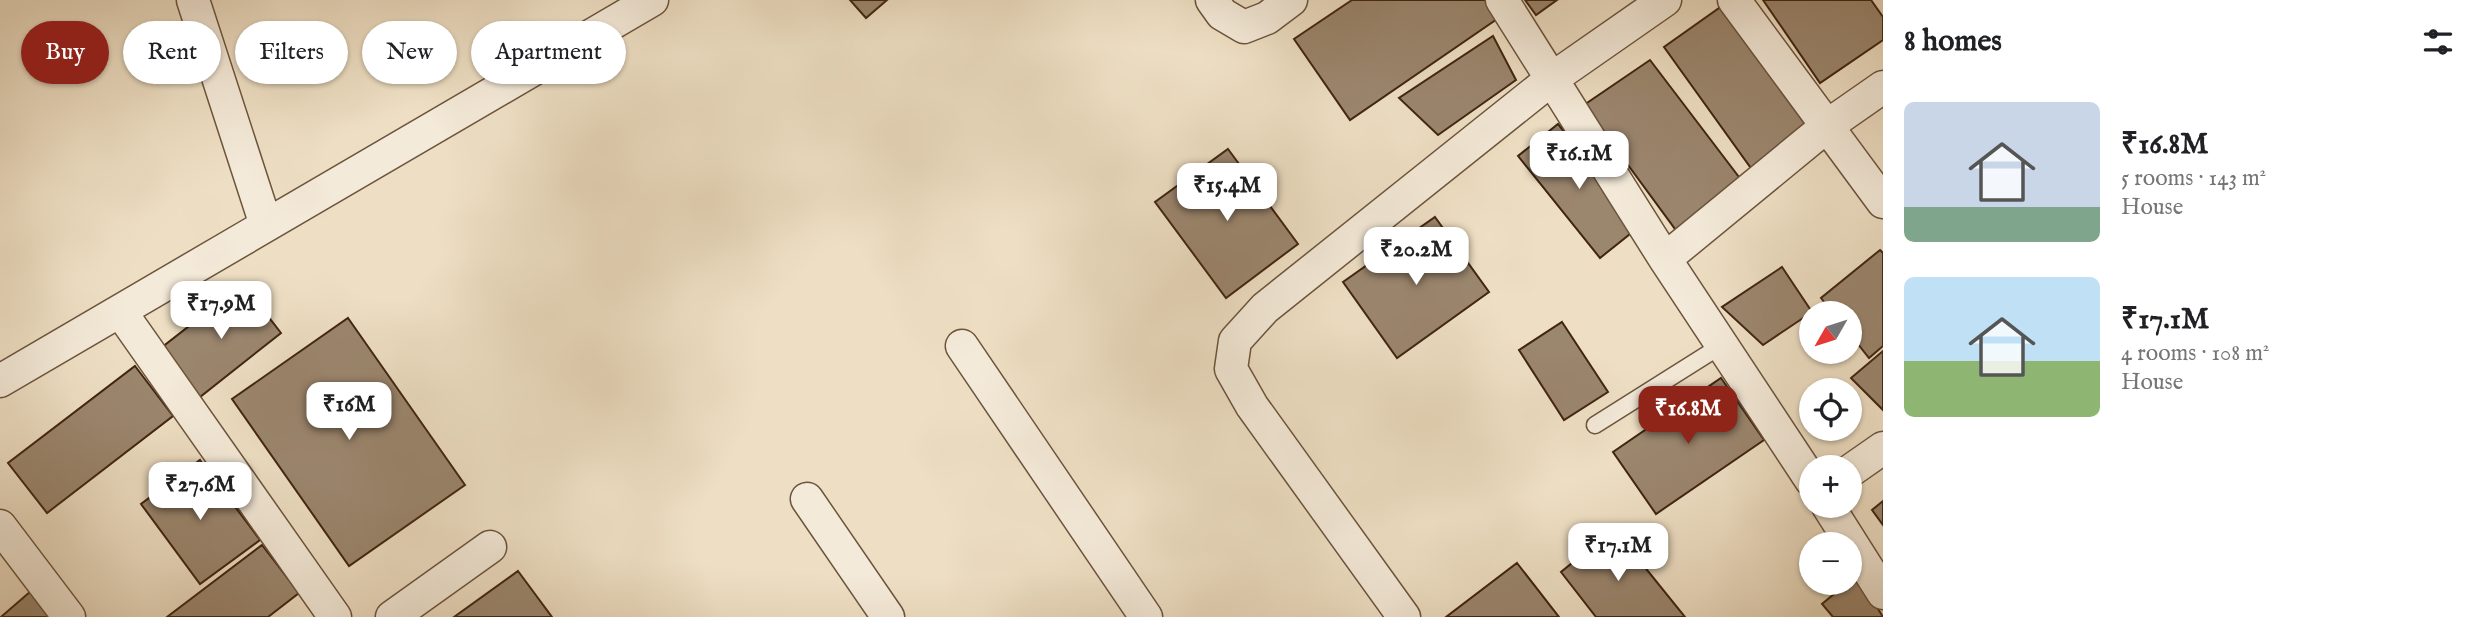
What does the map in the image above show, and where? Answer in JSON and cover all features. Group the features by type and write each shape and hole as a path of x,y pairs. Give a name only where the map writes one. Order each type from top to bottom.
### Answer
{"street":[{"path":"193,0 266,225"},
{"path":"0,382 652,0"},
{"path":"1212,0 1222,14 1244,27 1267,18 1291,0"},
{"path":"1502,0 1665,259 1799,462"},
{"path":"1404,617 1252,406 1231,369 1235,341 1265,308 1553,78 1665,0"},
{"path":"1734,0 1883,202"},
{"path":"1665,259 1828,126 1883,87"},
{"path":"120,312 335,617"},
{"path":"961,346 1146,617"},
{"path":"1862,463 1883,448"},
{"path":"807,499 888,617"},
{"path":"1836,518 1883,593"},
{"path":"0,526 69,617"},
{"path":"392,617 490,547"}],"lane":[{"path":"1595,425 1722,345"}],"building":[{"path":"850,0 887,0 866,18"},
{"path":"1352,0 1488,0 1500,17 1350,120 1294,39"},
{"path":"1525,0 1557,0 1536,15"},
{"path":"1763,0 1871,0 1883,17 1883,40 1820,83"},
{"path":"1722,6 1808,127 1753,171 1664,47"},
{"path":"1493,36 1516,80 1438,135 1399,98"},
{"path":"1650,60 1745,185 1678,233 1584,105"},
{"path":"1558,124 1640,226 1600,258 1518,156"},
{"path":"1228,149 1298,244 1226,298 1155,202"},
{"path":"1435,217 1489,292 1397,358 1343,282"},
{"path":"1880,250 1883,253 1883,346 1869,358 1862,349 1862,301 1823,301 1821,298"},
{"path":"1782,267 1805,301 1799,301 1799,321 1763,345 1722,307"},
{"path":"243,284 281,333 200,397 161,348"},
{"path":"348,318 465,485 349,566 232,399"},
{"path":"1562,322 1608,392 1564,420 1519,350"},
{"path":"1883,351 1883,410 1862,389 1862,378 1851,378"},
{"path":"135,366 173,416 47,513 8,463"},
{"path":"1721,378 1764,440 1656,514 1613,452"},
{"path":"200,460 260,540 200,584 141,504"},
{"path":"1883,501 1883,525 1872,510"},
{"path":"1614,529 1685,617 1596,617 1561,572"},
{"path":"262,545 299,593 268,617 167,617"},
{"path":"1517,563 1559,617 1446,617"},
{"path":"518,571 552,617 454,617"},
{"path":"1862,583 1883,617 1833,617 1822,604 1833,595 1862,595"},
{"path":"31,591 49,617 1,617"}]}
